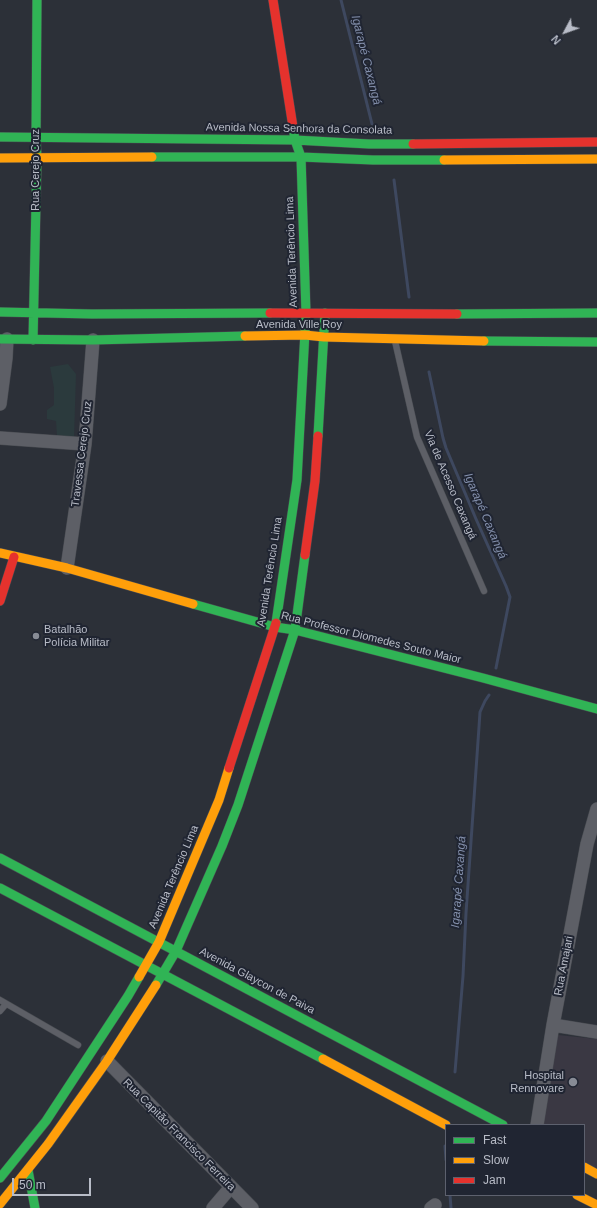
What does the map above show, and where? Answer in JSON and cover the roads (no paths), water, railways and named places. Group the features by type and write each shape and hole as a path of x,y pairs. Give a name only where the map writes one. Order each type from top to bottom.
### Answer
{"main road":[{"name":"Rua Cerejo Cruz","path":"33,340 37,158 37,0"},
{"name":"Avenida Terêncio Lima","path":"0,1204 28,1170 107,1061 163,974 176,951 213,842 219,800 275,627 297,480 306,313 301,157 295,140 273,0"},
{"name":"Avenida Nossa Senhora da Consolata","path":"0,137 295,140 369,144 597,142"},
{"path":"0,158 301,157 373,160 597,158"},
{"name":"Avenida Ville Roy","path":"0,312 92,314 597,313"},
{"name":"Avenida Terêncio Lima","path":"0,1178 46,1120 128,996 160,942 213,842 238,805 295,630 315,481 325,313"},
{"name":"Avenida Ville Roy","path":"4,339 94,340 304,335 324,337 434,340 597,342"},
{"name":"Rua Professor Diomedes Souto Maior","path":"0,554 67,568 275,627 295,630 597,709"},
{"path":"0,601 14,557"},
{"name":"Avenida Glaycon de Paiva","path":"0,858 501,1124"},
{"path":"0,888 445,1124"},
{"path":"46,1120 58,1129"},
{"path":"585,1168 597,1174"},
{"path":"28,1170 35,1208"},
{"path":"579,1196 597,1206"}],"street":[{"path":"0,404 6,358 4,339"},
{"name":"Travessa Cerejo Cruz","path":"67,568 85,444 94,340"},
{"path":"0,438 85,444"},
{"name":"Rua Amajari","path":"537,1124 553,1025 587,844 597,808"},
{"path":"553,1025 597,1032"},
{"name":"Rua Capitão Francisco Ferreira","path":"107,1061 252,1208"},
{"path":"213,1208 231,1188"}],"lane":[{"name":"Via de Acesso Caxangá","path":"397,338 417,437 484,591"},
{"path":"0,1012 3,1002 78,1045"}],"waterway":[{"name":"Igarapé Caxangá","path":"341,0 372,124"},
{"name":"Igarapé Caxangá","path":"394,180 409,297"},
{"name":"Igarapé Caxangá","path":"429,372 446,448 510,597 496,668"},
{"name":"Igarapé Caxangá","path":"455,1072 463,976 480,712 489,695"},
{"name":"Igarapé Caxangá","path":"450,1196 451,1208"}],"place":[{"name":"Batalhão Polícia Militar","path":"36,636"},
{"name":"Hospital Rennovare","path":"573,1082"}]}
